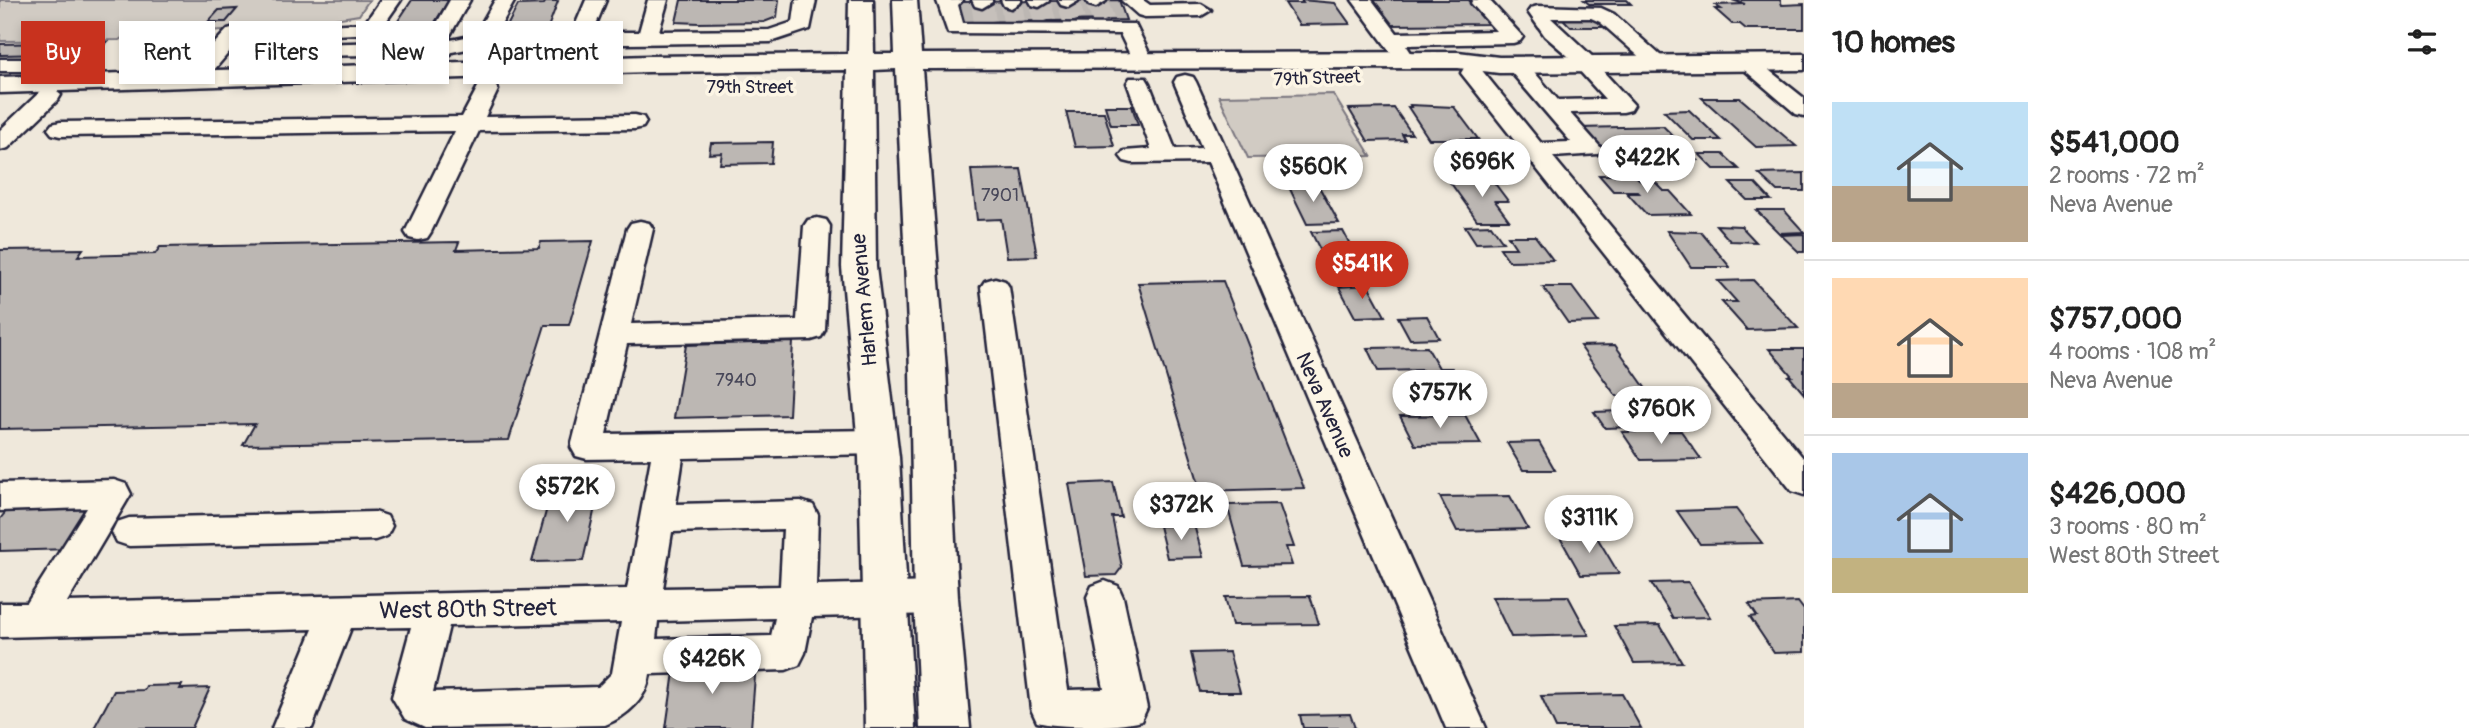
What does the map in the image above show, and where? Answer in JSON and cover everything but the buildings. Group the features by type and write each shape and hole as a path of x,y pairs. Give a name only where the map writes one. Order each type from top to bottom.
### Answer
{"main road":[{"path":"905,7 933,42 952,49 1076,60"},
{"path":"905,7 928,369 936,598 945,728"},
{"path":"780,63 811,55 833,44 861,11"},
{"name":"Harlem Avenue","path":"861,11 860,288 878,442 890,728"},
{"name":"79th Street","path":"910,74 1076,60 1141,80 1399,49 1458,60 1519,65 1804,62"},
{"name":"79th Street","path":"623,65 780,63 859,74"},
{"name":"79th Street","path":"0,85 51,89 487,90 859,74 1185,82 1472,73 1519,65"},
{"name":"79th Street","path":"0,96 119,82"}],"street":[{"path":"376,21 391,0"},
{"path":"448,21 460,0"},
{"path":"493,21 505,0"},
{"path":"587,21 596,0"},
{"path":"623,60 647,39 658,0"},
{"path":"623,39 771,36 803,25 806,0"},
{"path":"953,0 947,1 955,29 984,13 1013,13 1046,25 1105,24 1128,28 1144,22 1138,5 1201,10"},
{"path":"1362,0 1399,49 1513,37"},
{"path":"1481,3 1513,37 1519,65 1590,149 1535,150"},
{"path":"1552,107 1623,105 1538,17 1538,12 1594,12 1607,18 1659,64"},
{"path":"1128,28 1141,80 1166,156"},
{"path":"215,55 229,39"},
{"path":"647,39 659,64"},
{"path":"342,49 355,49"},
{"path":"1748,63 1804,109"},
{"path":"0,65 72,65 0,143"},
{"path":"1472,73 1804,482"},
{"name":"Neva Avenue","path":"1185,82 1466,728"},
{"path":"418,232 487,90"},
{"path":"60,129 635,122"},
{"path":"1132,156 1217,155"},
{"path":"614,334 811,330 817,226"},
{"path":"640,229 587,447 878,442"},
{"path":"995,286 1051,709 1127,708 1105,597"},
{"path":"434,610 412,696 419,706 430,711 606,706 630,680 669,446"},
{"path":"1,498 114,494 37,619"},
{"path":"633,657 786,653 797,602 801,515 657,518"},
{"path":"129,532 375,526"},
{"name":"West 80th Street","path":"0,620 936,598"},
{"path":"292,728 339,612"}],"shaded area":[{"path":"0,0 369,0 359,15 321,21 229,21 229,30 215,31 215,21 119,21 119,40 105,40 105,21 21,21 21,41 0,41"},
{"path":"1333,94 1371,156 1248,158 1219,96"}],"tunnel":[{"path":"1039,1 1045,21"},
{"path":"1068,1 1074,21"},
{"path":"1096,1 1104,21"},
{"path":"982,2 985,22"},
{"path":"1011,2 1014,22"}]}
